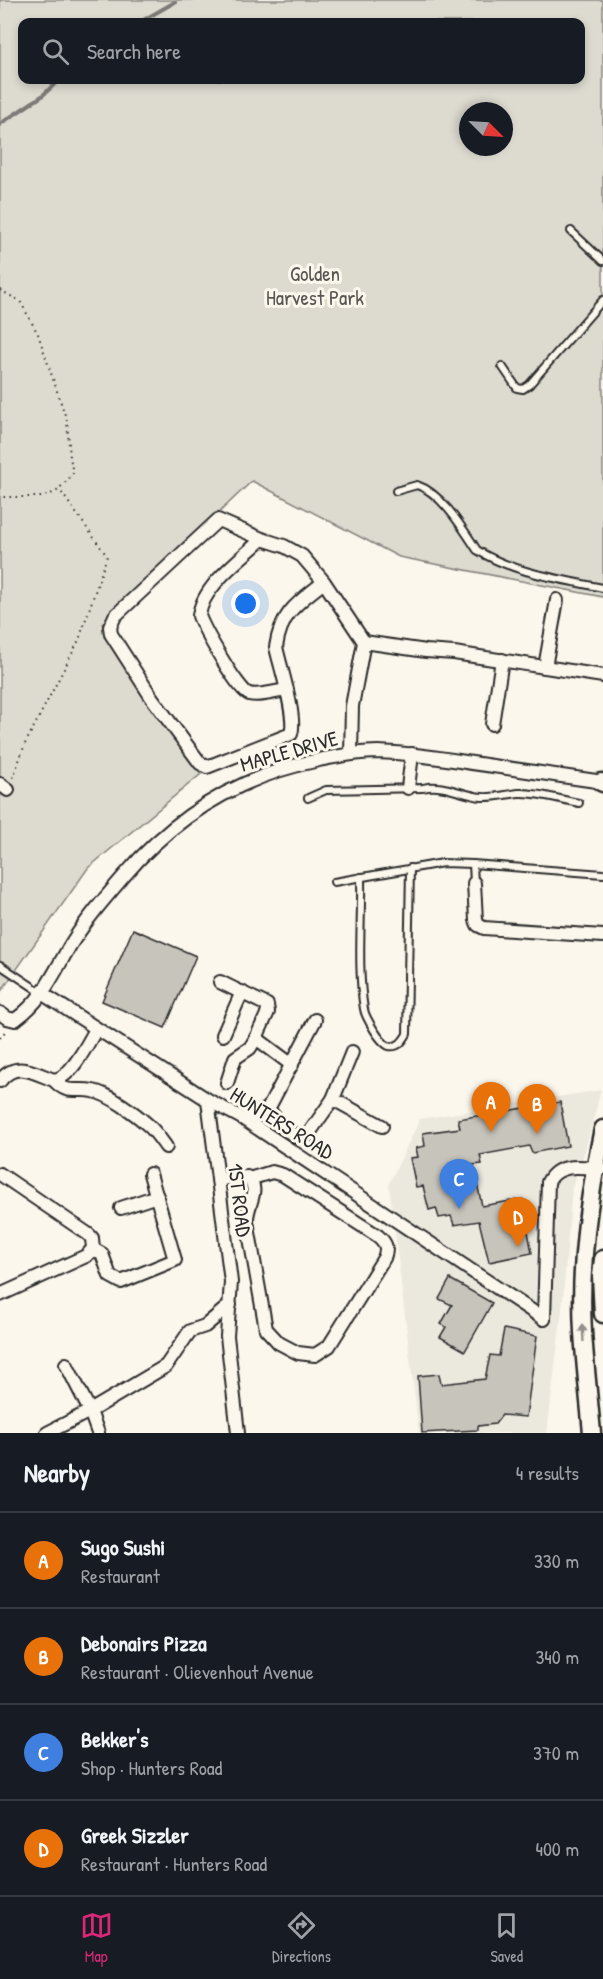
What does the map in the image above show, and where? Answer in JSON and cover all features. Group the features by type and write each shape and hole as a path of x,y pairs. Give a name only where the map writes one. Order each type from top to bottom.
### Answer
{"street":[{"path":"324,582 290,610 279,633 276,647 287,690 293,730 291,734 212,765 203,766 153,698 111,634 110,627 115,616 218,520 296,551 324,582 364,642 352,706 351,754"},
{"path":"262,539 214,584 201,606 199,616 230,672 245,692 254,695 287,690"},
{"path":"545,667 557,600"},
{"path":"364,642 603,676"},
{"path":"492,724 502,660"},
{"name":"MAPLE DRIVE","path":"43,994 97,907 146,851 203,804 232,788 265,775 351,754 412,754 602,782"},
{"path":"408,788 412,754"},
{"path":"474,883 476,920 478,925 484,928 603,936"},
{"path":"220,982 267,1005 268,1009 250,1048 236,1058 227,1083"},
{"path":"223,1035 242,992"},
{"path":"0,1013 15,1020 43,994"},
{"name":"HUNTERS ROAD","path":"43,994 208,1100 242,1118 544,1319 548,1182 555,1171 566,1168 599,1169"},
{"path":"242,1118 268,1109 315,1020"},
{"path":"54,1080 64,1077 69,1071 96,1029"},
{"path":"256,1038 292,1065"},
{"path":"268,1109 283,1127 297,1136 305,1137 333,1099 352,1052"},
{"path":"0,1081 11,1070 20,1069 54,1080 71,1091 92,1090 150,1126 166,1147"},
{"path":"333,1099 382,1126"},
{"name":"1ST ROAD","path":"208,1100 231,1282 228,1336 238,1433"},
{"path":"592,1433 583,1330 583,1274 586,1221 599,1169 603,1130"},
{"path":"218,1179 247,1177 249,1179 272,1172 278,1173 384,1241 386,1245 384,1258 329,1346 322,1352 306,1355 291,1351 266,1329 247,1221 248,1207 255,1189 249,1179"},
{"path":"0,1174 88,1234 92,1238 93,1249"},
{"path":"93,1249 102,1254 110,1276 121,1282 175,1260 150,1174"},
{"path":"121,1208 157,1196"},
{"path":"0,1295 86,1256 93,1249"},
{"path":"603,1259 603,1314"},
{"path":"47,1433 90,1411 166,1366 190,1331 205,1326 230,1305"},
{"path":"66,1364 90,1411 98,1433"}],"lane":[{"path":"571,231 603,261"},
{"path":"502,366 517,388 523,389 603,300"},
{"path":"396,491 417,485 430,491 450,512 481,553 509,566 603,588"},
{"path":"308,798 326,790 443,786 455,792 482,797 521,793 579,802"},
{"path":"334,882 443,863 603,874"},
{"path":"473,864 474,883"},
{"path":"361,877 364,1011 386,1046 398,1046 407,1034 410,868"},
{"path":"0,965 43,994"}],"path":[{"path":"0,290 20,301 38,334 67,421 73,474 56,492 41,497 0,498"},
{"path":"4,787 79,640 107,556 59,489"}],"shaded area":[{"path":"601,1090 585,1151 572,1188 562,1310 547,1433 419,1433 389,1184 420,1119"}],"green space":[{"name":"Golden Harvest Park","path":"0,0 603,0 603,597 399,557 252,481 102,624 201,774 88,868 0,993"}],"building":[{"path":"133,929 196,956 165,1028 102,1001"},
{"path":"560,1102 568,1146 532,1153 529,1146 480,1155 482,1164 473,1165 482,1206 522,1199 532,1253 489,1262 479,1221 454,1225 451,1216 439,1218 436,1208 429,1210 423,1186 416,1187 410,1158 418,1157 416,1148 425,1146 423,1133 460,1128 458,1119"},
{"path":"450,1279 492,1303 465,1351 440,1337 446,1327 441,1324 452,1305 439,1299"},
{"path":"504,1329 537,1336 526,1417 502,1415 495,1424 478,1426 478,1430 422,1433 418,1376 439,1374 441,1384 485,1379 490,1355 499,1356"}],"waterway":[{"path":"147,18 175,2"},
{"path":"0,124 42,96 55,84"}],"place":[{"name":"Sugo Sushi","path":"491,1132"},
{"name":"Debonairs Pizza","path":"537,1134"},
{"name":"Bekker's","path":"459,1209"},
{"name":"Greek Sizzler","path":"518,1247"}]}
